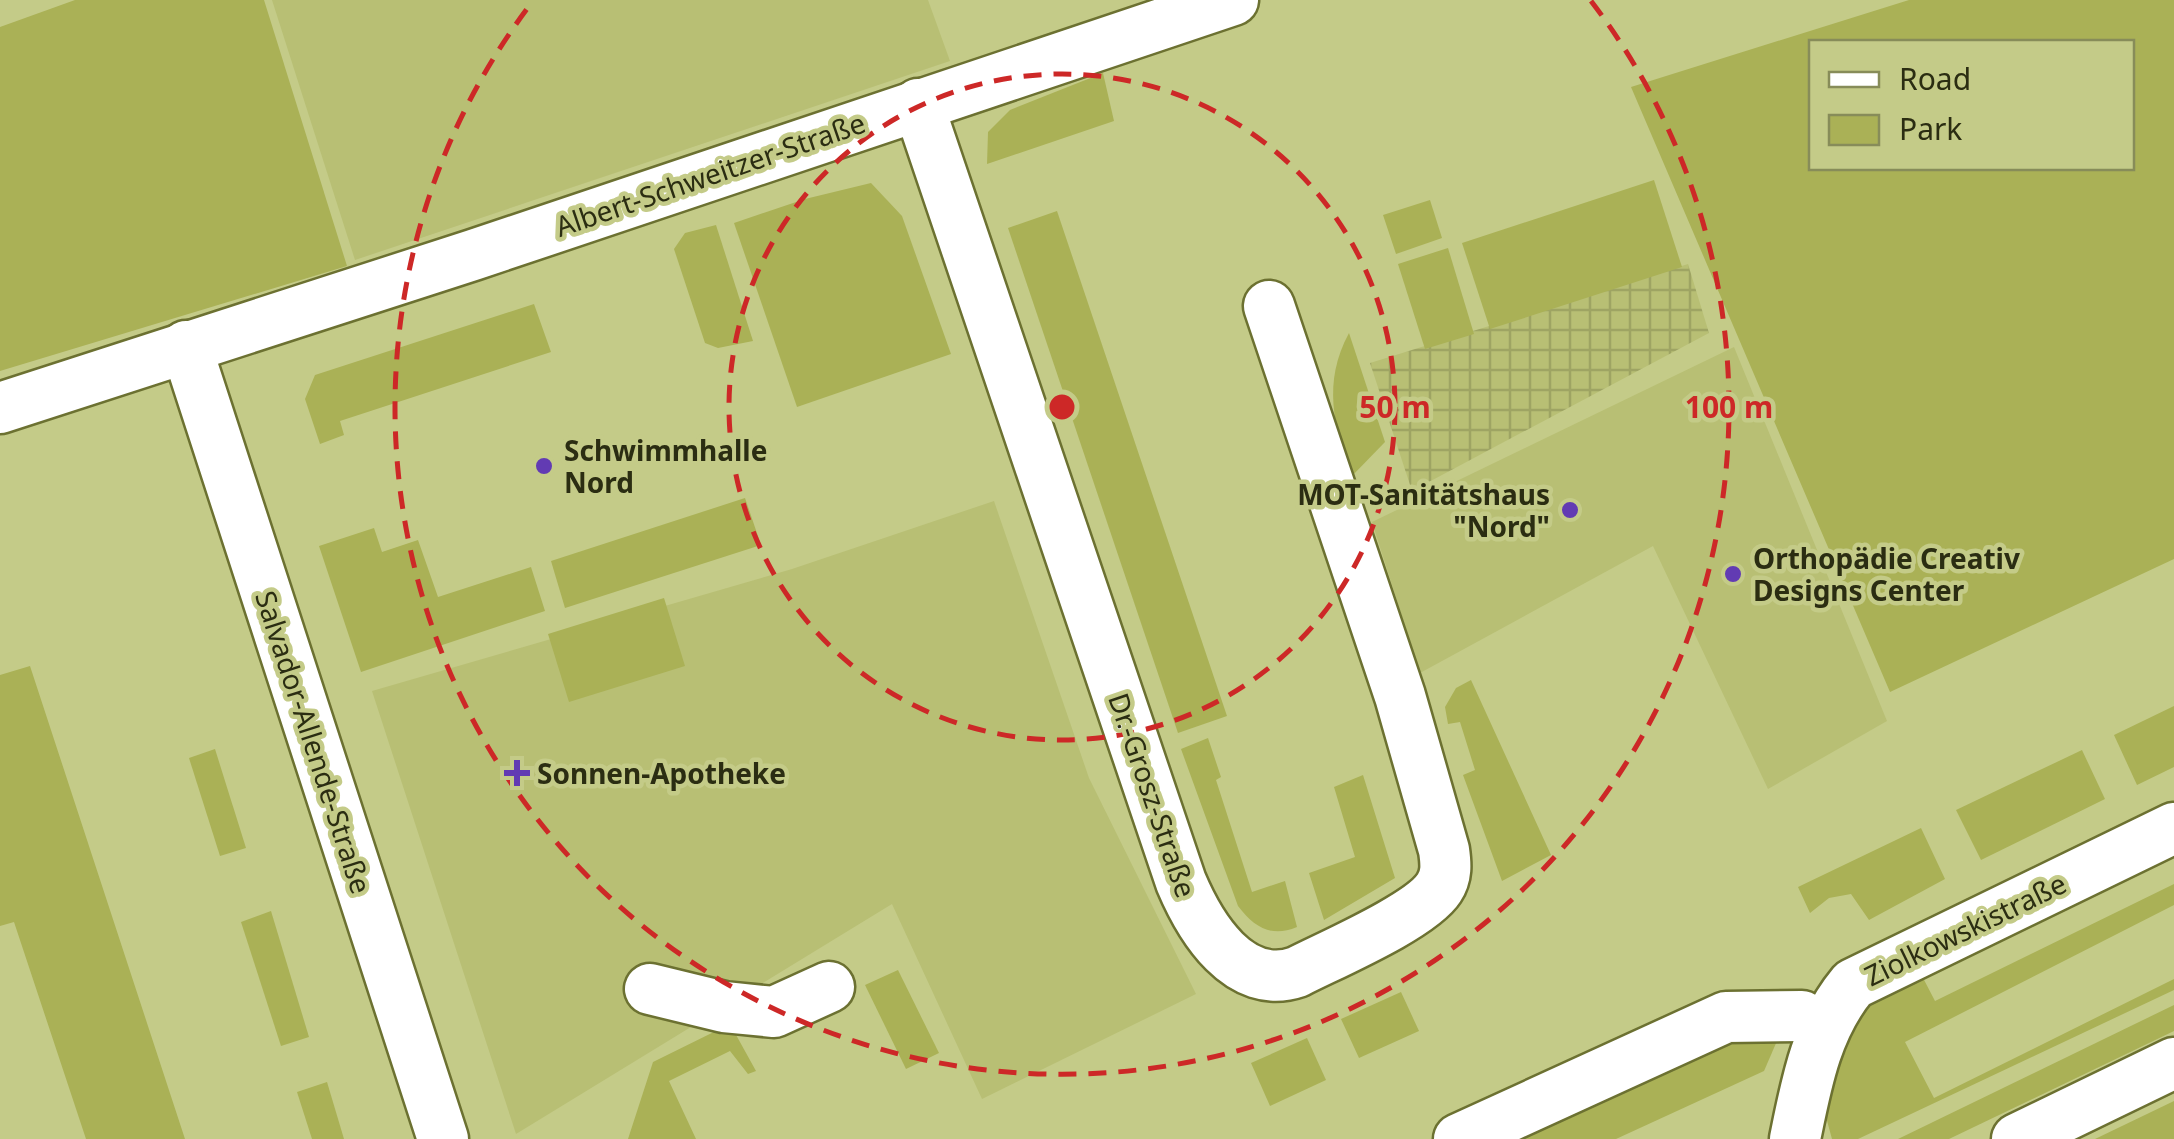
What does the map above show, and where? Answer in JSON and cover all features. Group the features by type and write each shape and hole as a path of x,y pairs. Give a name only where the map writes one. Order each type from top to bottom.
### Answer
{"street":[{"name":"Albert-Schweitzer-Straße","path":"0,408 473,255 1233,0"},
{"name":"Dr.-Grosz-Straße","path":"918,104 1181,882 1197,917 1217,945 1245,966 1278,976 1297,972 1411,911 1439,889 1446,867 1400,696 1269,306"},
{"name":"Salvador-Allende-Straße","path":"186,346 443,1139"},
{"name":"Ziolkowskistraße","path":"1795,1139 1813,1061 1837,1006 1853,984 2174,828"},
{"path":"650,990 724,1007 774,1012 829,987"},
{"path":"1460,1139 1726,1017 1802,1016"},
{"path":"2017,1139 2174,1063"}],"shaded area":[{"path":"272,0 928,0 950,61 355,260"},
{"path":"1688,264 1709,333 1412,491 1370,363"},
{"path":"1734,347 1887,721 1768,789 1653,546 1420,673 1372,522"},
{"path":"994,501 1089,778 1196,994 982,1099 892,904 516,1134 372,691 792,569"}],"green space":[{"path":"75,0 264,0 347,266 0,371 0,27"},
{"path":"1909,0 2174,0 2174,559 1890,692 1631,87"},
{"path":"1103,73 1114,121 987,164 988,132 1010,110"},
{"path":"1654,180 1682,267 1490,329 1462,243"},
{"path":"871,183 902,216 951,354 797,407 734,223 805,199"},
{"path":"1430,200 1442,238 1396,254 1383,215"},
{"path":"1057,211 1227,716 1178,733 1008,228"},
{"path":"716,225 753,341 718,348 705,343 674,249 685,233"},
{"path":"1448,248 1474,334 1425,349 1398,264"},
{"path":"534,304 551,352 340,421 344,435 320,444 305,399 315,375"},
{"path":"1349,333 1385,442 1351,477 1336,422 1333,387"},
{"path":"745,498 761,545 565,608 551,561"},
{"path":"374,528 382,552 418,540 438,597 531,567 545,611 361,672 319,546"},
{"path":"664,598 685,666 569,702 548,634"},
{"path":"30,666 185,1139 86,1139 14,922 0,926 0,675"},
{"path":"1471,680 1551,855 1502,881 1463,775 1475,770 1460,722 1448,724 1445,707 1456,688"},
{"path":"2174,706 2174,767 2137,785 2114,735"},
{"path":"1208,738 1221,777 1216,780 1252,892 1285,881 1297,927 1264,929 1238,906 1181,749"},
{"path":"215,749 246,848 220,856 189,758"},
{"path":"2082,750 2105,799 1981,860 1956,810"},
{"path":"1363,775 1395,878 1324,920 1309,873 1355,857 1334,787"},
{"path":"1921,828 1945,879 1869,920 1851,894 1829,898 1810,913 1798,887"},
{"path":"2174,884 2174,905 1905,1042 1934,1098 2174,979 2174,990 1858,1139 1832,1139 1826,1117 1829,1089 1859,1017 1876,1000 1922,976 1935,1001"},
{"path":"271,911 309,1037 281,1046 241,922"},
{"path":"898,970 939,1053 906,1069 865,985"},
{"path":"1401,992 1419,1031 1359,1058 1341,1019"},
{"path":"2174,1005 2174,1031 1949,1139 1898,1139"},
{"path":"730,1024 756,1071 748,1074 730,1051 669,1081 696,1139 628,1139 653,1062"},
{"path":"1731,1034 1780,1034 1764,1071 1616,1139 1512,1139"},
{"path":"1307,1038 1326,1080 1270,1106 1251,1063"},
{"path":"327,1082 344,1139 312,1139 297,1092"},
{"path":"2174,1101 2174,1139 2095,1139"}],"place":[{"name":"Schwimmhalle Nord","path":"544,466"},
{"name":"MOT-Sanitätshaus \"Nord\"","path":"1570,510"},
{"name":"Orthopädie Creativ Designs Center","path":"1733,574"},
{"name":"Sonnen-Apotheke","path":"517,773"}]}
